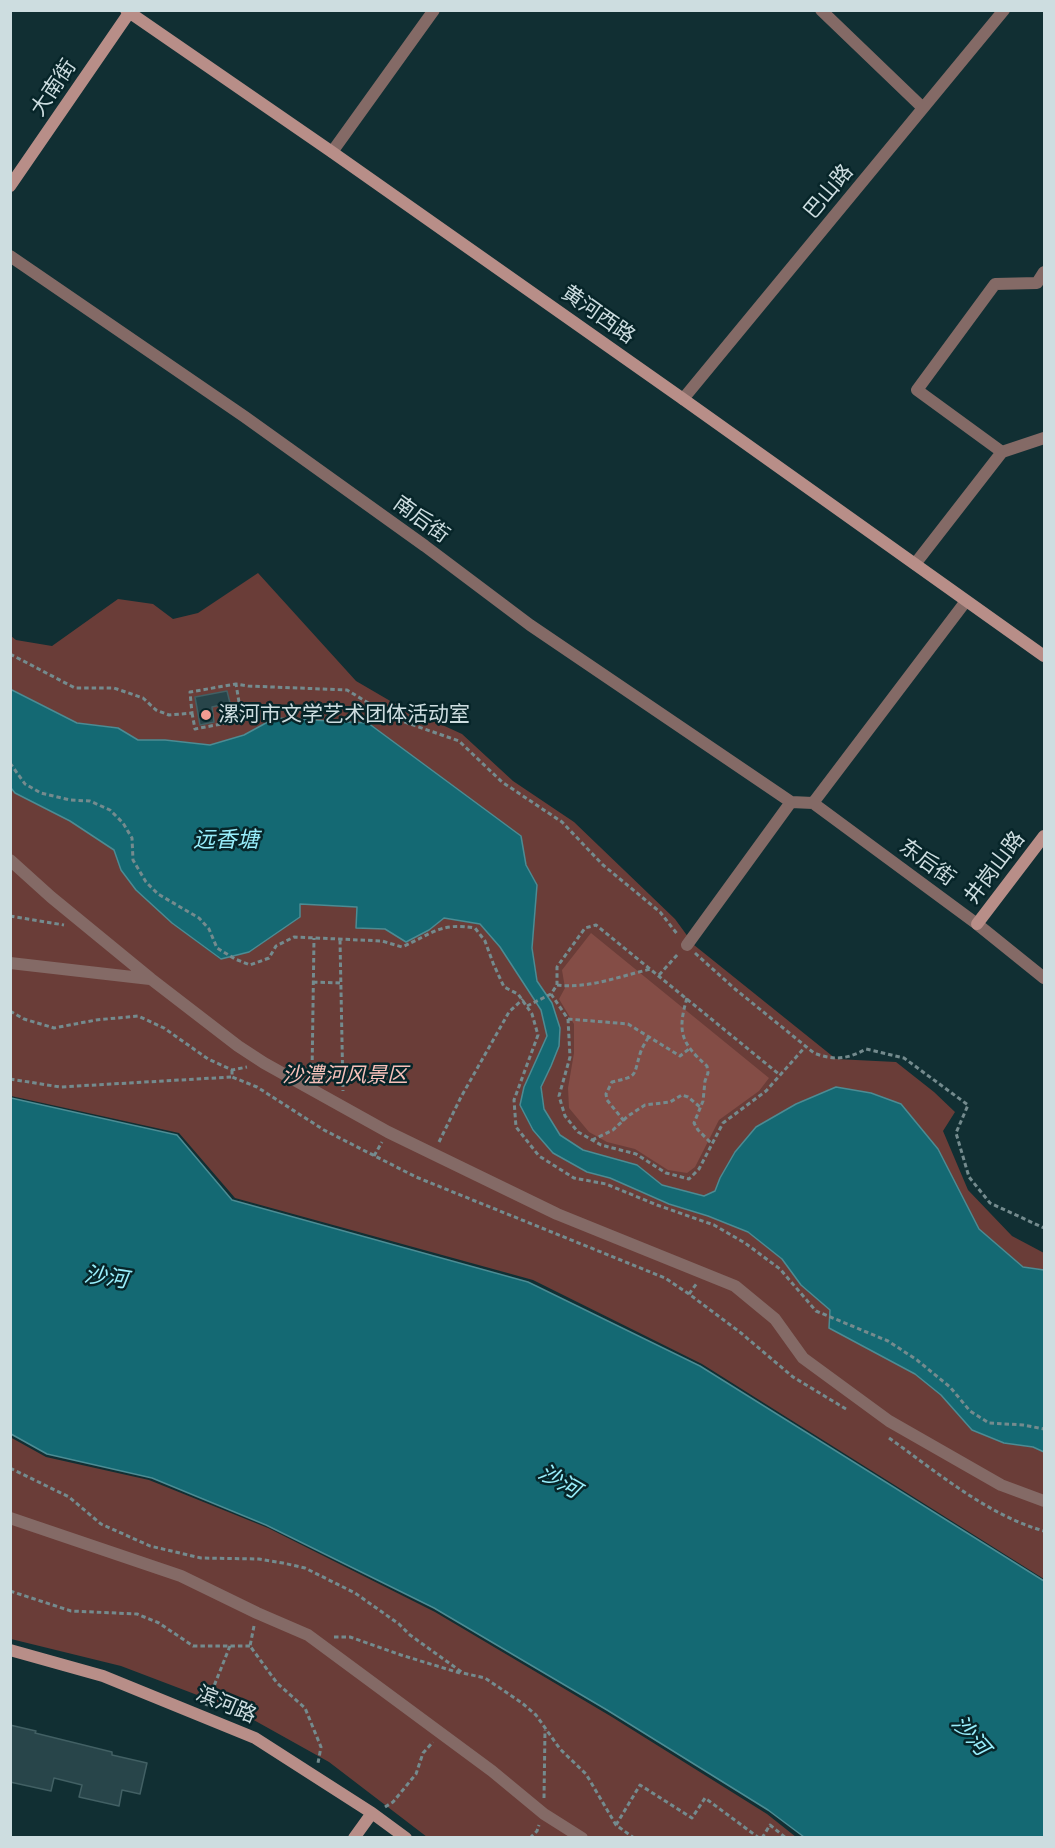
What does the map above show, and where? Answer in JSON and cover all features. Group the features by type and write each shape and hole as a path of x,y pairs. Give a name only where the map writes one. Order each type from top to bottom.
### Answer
{"street":[{"path":"332,152 434,10"},
{"path":"821,10 923,108"},
{"name":"巴山路","path":"683,399 1004,10"},
{"name":"黄河西路","path":"127,12 332,152 1044,656"},
{"name":"大南街","path":"10,186 127,12"},
{"name":"南后街","path":"10,256 245,417 425,546 530,625 791,802"},
{"path":"1002,452 917,390 995,284 1037,283 1044,272"},
{"path":"915,564 1002,452 1044,438"},
{"path":"687,945 791,802 813,803 966,601"},
{"name":"东后街","path":"813,803 977,924 1044,978"},
{"name":"井岗山路","path":"977,924 1044,836"},
{"path":"10,860 51,897 151,979 238,1046 264,1063 388,1132 557,1214 735,1286 775,1318 803,1358 889,1421 1000,1485 1044,1501"},
{"path":"10,963 151,979"},
{"path":"10,1518 181,1576 308,1635 441,1733 544,1814 582,1838"},
{"name":"滨河路","path":"10,1650 103,1676 255,1738 372,1813 406,1838"},
{"path":"354,1838 372,1813"}],"path":[{"path":"10,654 75,688 114,688 143,699 156,710 169,715 192,713"},
{"path":"236,684 242,720 195,729 190,692 236,684 347,690 393,718 459,741 502,782 562,822 603,865 660,912 703,962 814,1053 827,1058 852,1057 866,1049 904,1058 968,1105 956,1133 969,1177 990,1203 1044,1228"},
{"path":"10,763 25,784 41,793 70,800 90,801 110,810 123,823 132,838 133,860 146,882 158,894 200,918 209,929 217,948 235,959 250,964 269,958 276,946 294,937 382,941 402,947 439,928 457,925 475,928 485,941 504,987 518,994 532,1014 538,1035 514,1100 516,1126 539,1156 574,1178 606,1184 714,1225 745,1243 780,1269 816,1311 888,1341 917,1360 950,1387 970,1411 989,1423 1044,1429"},
{"path":"10,916 89,929"},
{"path":"527,1006 551,994 557,985 557,967 585,928 596,925 780,1074"},
{"path":"312,1090 314,938"},
{"path":"340,940 344,1107"},
{"path":"659,975 687,945"},
{"path":"557,985 569,987 596,984 651,969"},
{"path":"313,982 341,983"},
{"path":"551,994 568,1019 570,1057 559,1096 565,1116 578,1132 601,1145 636,1154 666,1173 689,1179 699,1169 723,1123 766,1091 806,1046"},
{"path":"687,998 682,1014 683,1040 707,1066 708,1072 703,1101 694,1123 712,1144"},
{"path":"434,1154 461,1097 509,1012 523,999"},
{"path":"10,1011 24,1019 54,1028 96,1020 138,1016 164,1028 208,1059 232,1070 264,1063"},
{"path":"568,1019 628,1024 680,1056 689,1049"},
{"path":"624,1121 606,1094 612,1082 630,1078 637,1070 643,1046 650,1036"},
{"path":"232,1070 232,1077"},
{"path":"10,1079 60,1088 232,1077 257,1087 324,1130 416,1177 665,1278 689,1294 794,1377 852,1413"},
{"path":"592,1140 613,1130 645,1105 670,1102 682,1095 700,1107"},
{"path":"881,1433 971,1496 1023,1525 1044,1531"},
{"path":"10,1468 69,1497 101,1524 150,1546 201,1558 259,1559 305,1568 355,1593 463,1673"},
{"path":"10,1591 70,1611 137,1614 159,1623 193,1646 250,1646"},
{"path":"257,1613 250,1646 277,1683 305,1708 321,1747 315,1777"},
{"path":"308,1635 350,1637 401,1655 485,1678 536,1715 560,1749 586,1774 616,1824 634,1838"},
{"path":"202,1716 230,1646"},
{"path":"530,1838 537,1831 544,1814 545,1729"},
{"path":"372,1813 393,1802 416,1774 423,1752 441,1733"},
{"path":"616,1824 640,1785 692,1818 705,1798 760,1838 771,1825 786,1838"}],"green space":[{"path":"258,573 356,681 392,702 462,734 513,781 574,822 675,919 694,945 836,1059 896,1062 934,1092 955,1112 943,1131 968,1190 1012,1236 1044,1253 1044,1270 1023,1267 979,1229 938,1149 901,1104 836,1087 796,1104 756,1127 735,1152 715,1191 704,1196 662,1185 637,1165 583,1150 560,1135 544,1109 541,1087 559,1046 552,1003 537,981 532,948 537,885 526,865 521,836 276,718 244,735 210,745 165,740 138,740 118,728 77,723 11,689 11,636 16,640 52,646 118,599 153,604 173,619 198,613"},
{"name":"沙澧河风景区","path":"10,788 15,793 70,821 114,850 121,870 172,923 220,959 300,917 300,904 357,907 357,928 385,929 406,942 429,930 444,918 480,924 500,947 541,1010 547,1036 520,1105 533,1131 553,1153 587,1172 610,1178 669,1204 748,1232 782,1259 801,1285 830,1310 830,1328 915,1374 941,1395 972,1430 1004,1443 1033,1447 1044,1452 1044,1579 702,1364 533,1280 235,1198 179,1133 11,1096"},
{"path":"10,1437 46,1457 149,1480 268,1528 435,1612 612,1717 767,1814 796,1837 427,1837 329,1762 234,1709 121,1666 11,1639"}],"shaded area":[{"path":"591,933 769,1078 759,1091 719,1120 695,1167 687,1173 668,1170 635,1149 607,1142 589,1132 569,1108 568,1088 574,1053 574,1024 559,999 565,988 562,970"}],"water":[{"name":"远香塘","path":"10,689 77,723 118,728 138,740 165,740 210,745 244,735 275,718 368,723 521,836 526,865 537,885 532,948 537,981 552,1003 560,1028 559,1046 541,1087 544,1109 560,1135 583,1150 637,1165 662,1185 704,1196 715,1191 735,1152 756,1127 796,1104 836,1087 871,1093 901,1104 938,1149 979,1229 1023,1267 1044,1270 1044,1452 1033,1447 1004,1443 972,1430 941,1395 915,1374 829,1328 830,1310 801,1285 782,1259 748,1232 669,1204 610,1178 587,1172 553,1153 533,1130 520,1105 524,1087 547,1036 541,1010 500,947 480,924 444,918 429,930 406,942 385,929 356,928 357,907 300,904 300,917 249,952 221,959 172,923 136,890 121,870 114,850 70,821 15,793 11,788"},
{"name":"沙河","path":"11,1098 177,1135 232,1200 528,1282 700,1366 1044,1581 1044,1837 804,1837 768,1810 607,1710 434,1608 266,1525 152,1478 47,1454 11,1434"}],"building":[{"name":"漯河市文学艺术团体活动室","path":"227,691 230,703 212,707 214,722 200,725 195,697"},
{"path":"10,1725 147,1763 140,1794 122,1790 119,1806 79,1797 82,1785 54,1778 51,1791 10,1782"}],"place":[{"name":"漯河市文学艺术团体活动室","path":"206,715"}]}
